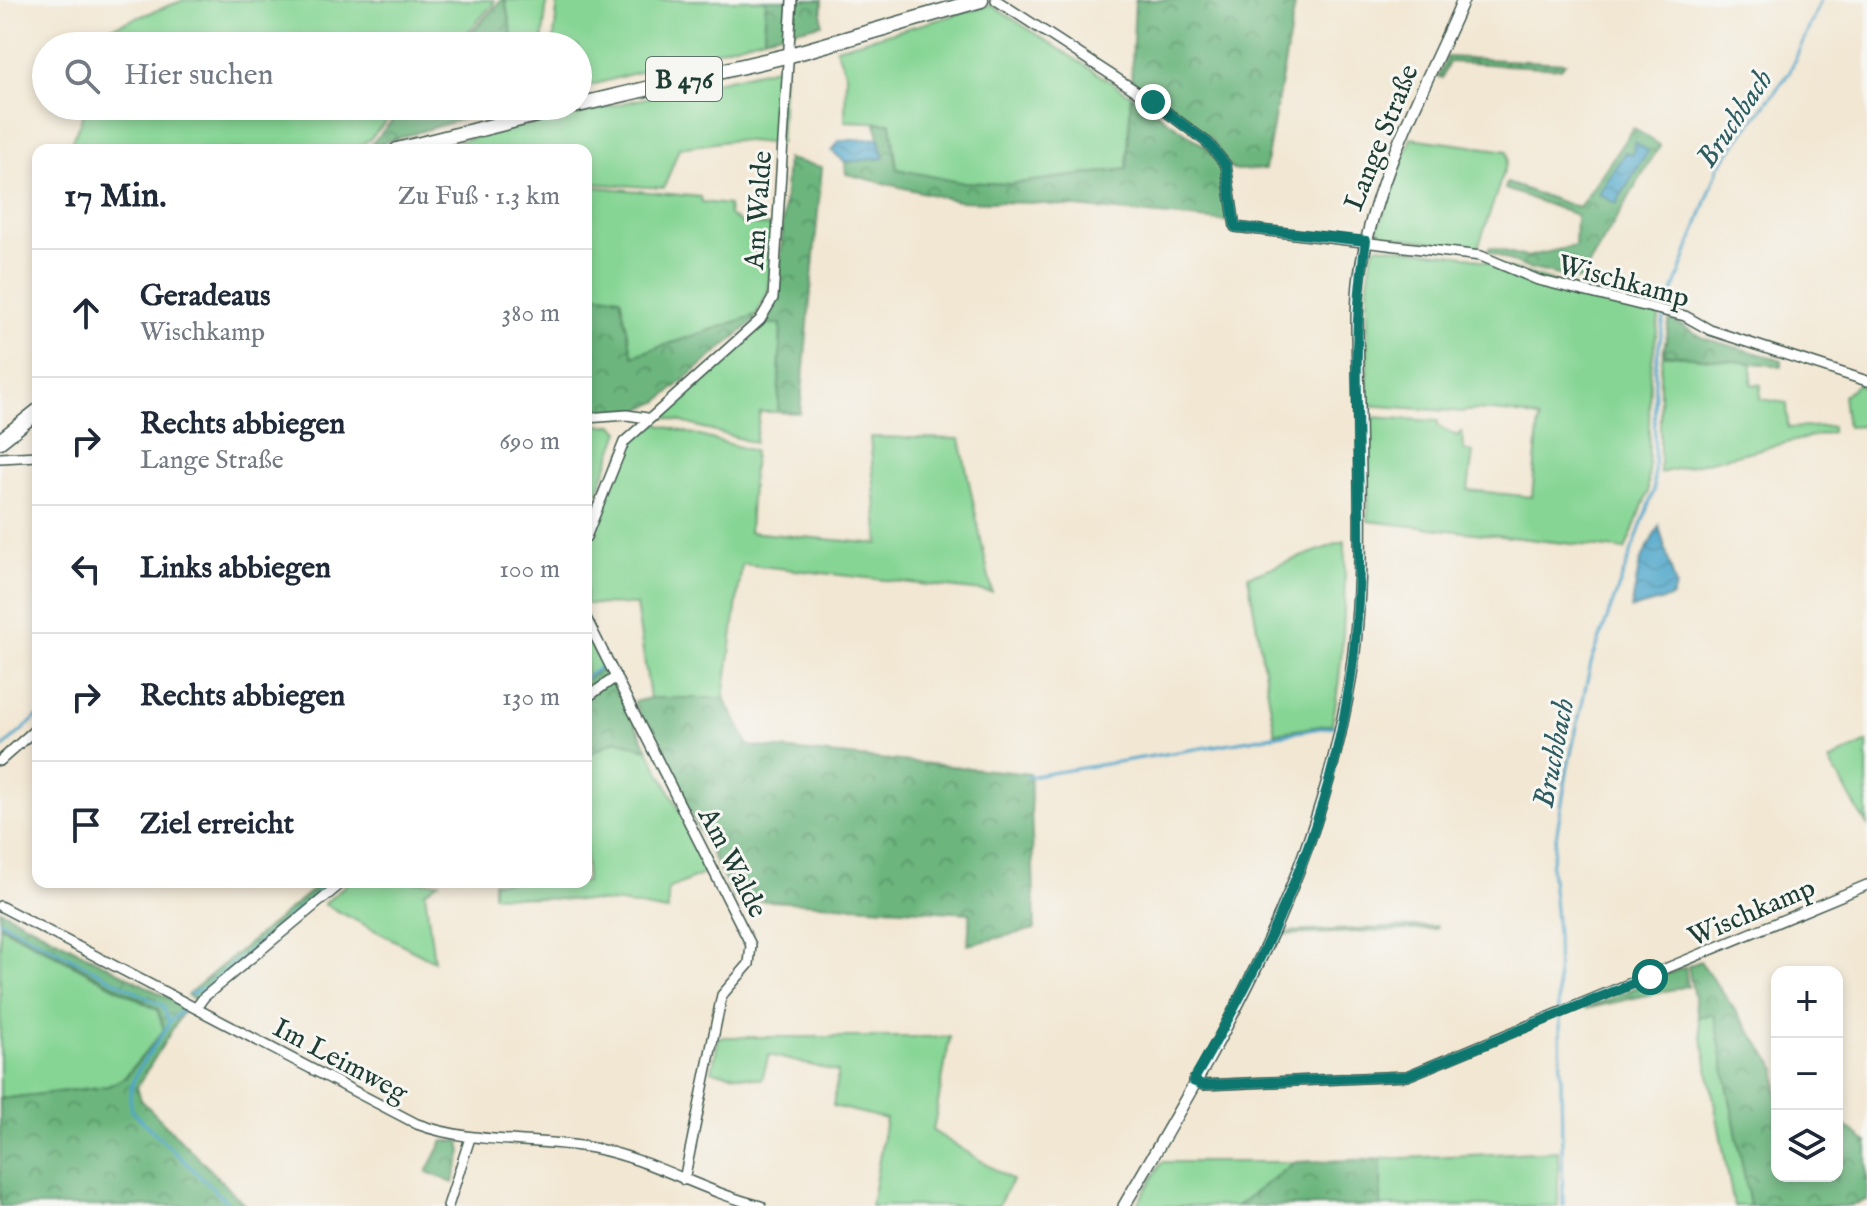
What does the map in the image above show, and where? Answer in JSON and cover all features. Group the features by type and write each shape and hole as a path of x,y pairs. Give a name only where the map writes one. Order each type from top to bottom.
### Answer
{"main road":[{"name":"B 476","path":"592,101 790,55 981,0"},
{"name":"B 476","path":"421,144 516,120"},
{"path":"0,441 32,416"}],"street":[{"name":"Am Walde","path":"592,522 624,442 647,418 760,320 773,298 792,0"},
{"name":"Wischkamp","path":"996,0 1208,143 1226,165 1235,227 1481,256 1538,280 1685,316 1710,330 1867,382"},
{"name":"Lange Straße","path":"1124,1206 1278,926 1310,846 1333,770 1348,695 1358,599 1358,327 1366,241 1378,192 1463,0"},
{"path":"592,418 647,418"},
{"path":"0,458 32,456"},
{"name":"Am Walde","path":"592,630 751,945 749,964 722,995 684,1180"},
{"path":"592,694 616,677"},
{"path":"0,761 32,732"},
{"name":"Wischkamp","path":"1193,1081 1203,1085 1407,1076 1867,885"},
{"path":"196,1008 204,997 336,888"},
{"name":"Im Leimweg","path":"0,906 417,1124 470,1138 594,1148 626,1155 684,1180 761,1206"},
{"path":"448,1206 470,1138"}],"green space":[{"path":"184,0 494,0 468,32 99,32"},
{"path":"501,0 505,0 511,32 472,32"},
{"path":"505,0 547,0 544,32 511,32"},
{"path":"558,0 766,0 764,37 592,85 592,32 555,32"},
{"path":"766,0 822,0 822,24 764,37"},
{"path":"1135,0 1296,0 1265,169 1232,170 1211,139 1131,84"},
{"path":"991,5 1131,95 1127,169 1010,184 959,182 897,169 891,123 845,121 846,74 836,48"},
{"path":"1447,57 1565,63 1561,68 1449,62 1442,78 1438,77"},
{"path":"784,66 780,144 735,140 679,148 664,188 592,183 592,144 447,144 551,120 592,120 592,110"},
{"path":"1131,95 1206,147 1221,167 1230,222 1034,203 958,201 846,174 845,162 883,158 876,123 891,123 897,169 959,182 1010,184 1127,169"},
{"path":"81,120 387,120 363,144 71,144"},
{"path":"393,120 459,120 379,144 372,144"},
{"path":"1633,128 1660,145 1580,280 1527,268 1488,251 1490,247 1526,257 1575,246 1576,215 1505,189 1507,183 1579,208"},
{"path":"1411,138 1507,151 1508,159 1478,248 1382,235 1378,228"},
{"path":"787,159 822,167 800,413 778,412 781,324 764,324 778,299"},
{"path":"592,187 701,197 702,202 728,205 729,215 743,224 774,226 768,292 756,315 632,356 620,297 592,295"},
{"path":"1379,246 1466,256 1660,312 1650,373 1648,492 1625,550 1368,521 1370,417 1438,421 1438,426 1457,436 1462,432 1463,450 1473,452 1468,490 1532,497 1539,419 1489,411 1367,405 1368,281 1373,250"},
{"path":"592,295 620,297 633,356 756,315 754,321 658,402 641,409 592,413"},
{"path":"1670,319 1706,339 1782,360 1782,366 1663,354"},
{"path":"781,323 778,412 760,412 755,443 661,416 764,324"},
{"path":"1663,354 1752,363 1751,384 1761,385 1760,399 1787,403 1788,428 1832,426 1832,432 1660,473 1660,373"},
{"path":"1859,383 1867,393 1867,426 1847,427 1843,396"},
{"path":"653,423 754,451 749,532 879,544 870,437 960,439 992,592 742,564 724,698 650,698 636,605 592,604 592,530 623,450"},
{"path":"613,425 620,431 592,507 592,426"},
{"path":"1345,541 1341,656 1332,724 1275,733 1248,576"},
{"path":"592,641 605,667 592,675"},
{"path":"605,667 648,749 616,740 592,753 592,675"},
{"path":"650,698 724,698 749,746 1030,774 1035,929 968,945 970,913 734,899 634,702"},
{"path":"616,740 648,749 711,871 668,889 668,911 621,903 493,895 493,888 592,888 592,753"},
{"path":"1867,742 1867,825 1829,761"},
{"path":"315,888 330,888 195,1000 187,995"},
{"path":"342,888 431,888 425,892 434,961 324,904"},
{"path":"0,910 186,1007 137,1087 141,1100 246,1206 0,1206 0,1099 108,1086 125,1078 164,1030 158,1009 0,924"},
{"path":"0,926 157,1010 164,1030 124,1078 108,1086 0,1099"},
{"path":"1437,926 1437,929 1283,935 1285,932"},
{"path":"1700,961 1771,1061 1771,1182 1843,1182 1843,1124 1867,1142 1867,1200 1850,1206 1750,1206 1714,1014 1698,1017 1688,966"},
{"path":"1685,967 1688,986 1585,1009"},
{"path":"1714,1014 1750,1206 1734,1206 1698,1017"},
{"path":"719,1037 950,1037 933,1131 1012,1180 998,1206 871,1206 886,1119 833,1106 838,1072 769,1055 762,1079 712,1071"},
{"path":"443,1141 460,1141 462,1152 453,1183 427,1172"},
{"path":"1558,1151 1558,1206 1381,1206 1381,1159"},
{"path":"1381,1159 1381,1206 1237,1206 1295,1162"},
{"path":"1162,1162 1295,1162 1237,1206 1136,1206"}],"water":[{"path":"878,138 884,158 845,162 832,151 839,141"},
{"path":"1635,142 1648,151 1616,204 1599,194 1625,152 1633,154"},
{"path":"1659,526 1676,587 1671,598 1631,609 1640,562"}],"waterway":[{"name":"Bruchbach","path":"1668,306 1719,166 1789,73 1821,0"},
{"name":"Bruchbach","path":"1558,1010 1557,933 1551,867 1568,767 1591,663 1654,490 1655,369 1664,318"},
{"path":"592,673 600,667"},
{"path":"0,750 32,721"},
{"path":"1027,777 1334,726"},
{"path":"190,994 205,988 324,888"},
{"path":"0,921 163,1006 169,1022 135,1077 130,1098 131,1110 231,1206"},
{"path":"170,1021 183,1010"},
{"name":"Bruchbach","path":"1560,1017 1563,1206"}],"route":[{"path":"1153,102 1208,143 1226,165 1235,227 1366,241 1358,327 1358,599 1348,695 1333,770 1310,846 1278,926 1252,979 1193,1081 1203,1085 1407,1076 1650,977"}]}
